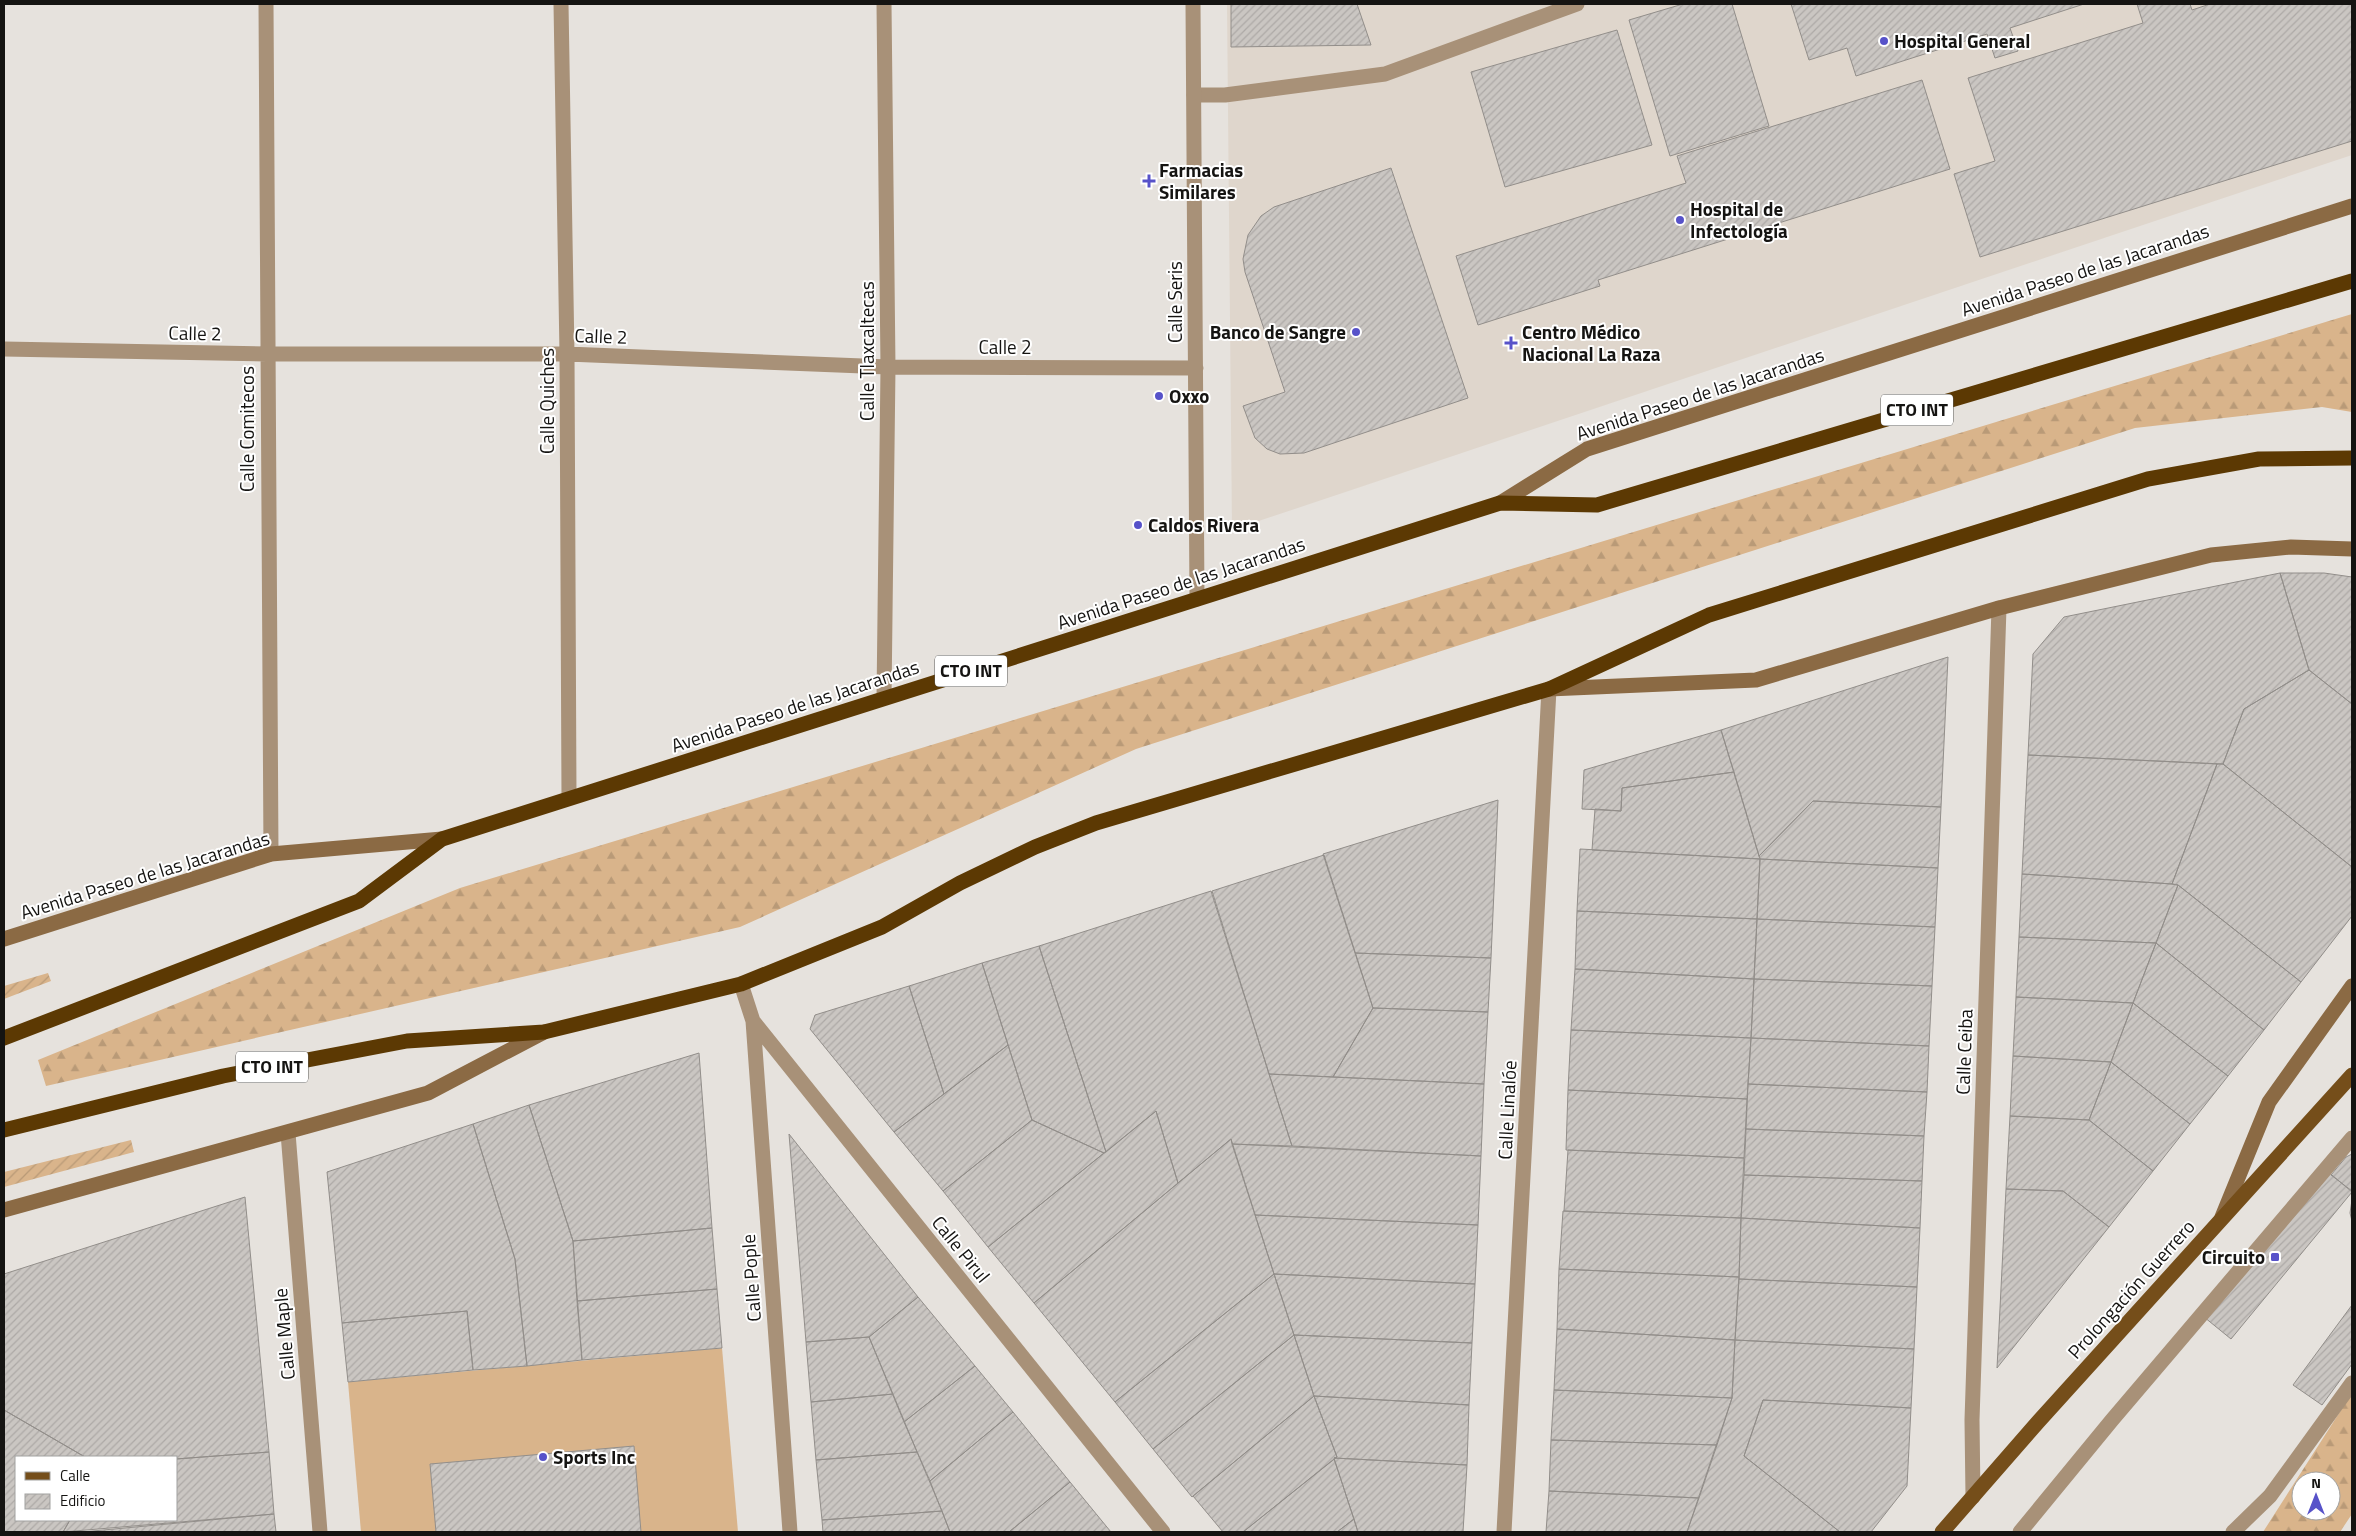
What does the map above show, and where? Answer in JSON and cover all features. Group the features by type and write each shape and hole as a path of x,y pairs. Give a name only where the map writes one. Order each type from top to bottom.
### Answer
{"highway":[{"name":"CTO INT","path":"1500,503 1597,505 2352,281"},
{"name":"CTO INT","path":"4,1130 223,1076 397,1043 544,1032 741,984 882,927 960,883 1035,847 1096,824 1549,689 1709,615 2148,479 2259,459 2352,458"},
{"name":"Avenida Paseo de las Jacarandas","path":"442,839 1500,503"},
{"name":"CTO INT","path":"4,1038 359,901 442,839"}],"main road":[{"name":"Avenida Paseo de las Jacarandas","path":"1500,503 1587,449 2352,206"},
{"name":"CTO INT","path":"1549,689 1756,680 1999,608 2211,555 2291,547 2352,549"},
{"name":"Avenida Paseo de las Jacarandas","path":"4,939 270,854 442,839"},
{"path":"2222,1217 2269,1102 2352,986"},
{"name":"CTO INT","path":"4,1210 428,1093 544,1032"},
{"name":"Prolongación Guerrero","path":"1942,1532 2352,1074"}],"street":[{"name":"Calle Comitecos","path":"266,4 270,854"},
{"name":"Calle Quiches","path":"561,4 569,798"},
{"name":"Calle Tlaxcaltecas","path":"884,4 888,367 884,698"},
{"name":"Calle Seris","path":"1193,4 1197,599"},
{"path":"1194,95 1225,95 1385,74 1578,4"},
{"name":"Calle 2","path":"4,349 267,354 566,354 888,367 1196,368"},
{"name":"Calle Ceiba","path":"1973,1497 1972,1420 1999,608"},
{"name":"Calle Linalóe","path":"1504,1532 1549,689"},
{"name":"Calle Pirul","path":"741,984 753,1021 1163,1532"},
{"name":"Calle Pople","path":"753,1021 790,1532"},
{"name":"Calle Maple","path":"288,1133 320,1532"},
{"path":"2020,1532 2118,1412 2331,1160 2352,1138"},
{"path":"2233,1532 2270,1496 2352,1383"}],"shaded area":[{"name":"Centro Médico Nacional La Raza","path":"1227,4 2352,4 2352,155 1232,530"}],"green space":[{"path":"2352,314 2352,412 2322,407 2135,428 1136,749 740,927 46,1086 38,1060 460,888"},
{"path":"48,973 51,981 4,999 4,986"},
{"path":"131,1140 134,1152 4,1187 4,1172"},
{"name":"Sports Inc","path":"722,1348 738,1532 361,1532 348,1382"},
{"path":"2352,1393 2352,1514 2340,1532 2263,1532 2291,1488 2291,1521 2341,1521 2341,1471 2302,1471"}],"building":[{"path":"1231,4 1357,4 1371,45 1231,47"},
{"path":"1683,4 1732,4 1769,126 1670,156 1629,20"},
{"name":"Hospital General","path":"1791,4 2084,4 2010,28 2018,51 1995,58 1987,34 1856,76 1847,48 1809,60"},
{"path":"2137,4 2190,4 2192,10 2210,4 2352,4 2352,141 1980,257 1954,174 1995,161 1968,78 2143,23"},
{"path":"1617,30 1652,145 1505,187 1471,72"},
{"name":"Hospital de Infectología","path":"1922,80 1950,169 1598,280 1600,286 1478,325 1456,256 1686,183 1677,156"},
{"name":"Banco de Sangre","path":"1391,168 1468,398 1304,453 1280,454 1267,449 1255,438 1243,406 1285,392 1245,272 1243,259 1248,235 1261,216 1274,207"},
{"path":"2280,573 2309,670 2244,709 2223,764 2028,755 2033,654 2064,617"},
{"path":"2280,573 2324,573 2352,577 2352,704 2309,670"},
{"path":"1948,657 1941,807 1813,801 1759,856 1721,730"},
{"path":"2309,670 2352,704 2352,867 2223,764 2244,709"},
{"path":"1721,730 1734,772 1622,788 1621,811 1582,809 1584,770"},
{"path":"2028,755 2217,764 2172,884 2022,874"},
{"path":"2217,764 2223,764 2352,867 2352,916 2301,982 2178,885 2172,884"},
{"path":"1734,772 1760,859 1592,850 1595,809 1621,811 1622,788"},
{"path":"1498,800 1491,958 1355,953 1323,854"},
{"path":"1813,801 1941,807 1938,868 1760,859 1759,856"},
{"path":"1580,849 1760,859 1757,919 1577,911"},
{"path":"1324,855 1373,1008 1333,1077 1269,1074 1212,891"},
{"path":"1760,859 1938,868 1935,927 1757,919"},
{"path":"2022,874 2178,885 2156,943 2019,937"},
{"path":"2178,885 2301,982 2264,1030 2156,943"},
{"path":"1211,891 1292,1146 1232,1144 1231,1139 1178,1183 1156,1111 1106,1152 1039,946"},
{"path":"1577,911 1757,919 1754,979 1575,969"},
{"path":"1757,919 1935,927 1932,986 1754,979"},
{"path":"2019,937 2156,943 2133,1003 2016,997"},
{"path":"2156,943 2264,1030 2228,1076 2133,1003"},
{"path":"1039,946 1106,1152 1104,1153 1032,1120 982,963"},
{"path":"1355,953 1491,958 1488,1012 1373,1008"},
{"path":"982,963 1008,1045 944,1094 909,986"},
{"path":"1575,969 1754,979 1751,1038 1571,1030"},
{"path":"1754,979 1932,986 1929,1046 1751,1038"},
{"path":"909,986 944,1094 894,1132 810,1029 815,1015"},
{"path":"2016,997 2133,1003 2111,1062 2013,1056"},
{"path":"2133,1003 2228,1076 2190,1124 2111,1062"},
{"path":"1373,1008 1488,1012 1484,1084 1333,1077"},
{"path":"1571,1030 1751,1038 1747,1099 1568,1090"},
{"path":"1751,1038 1929,1046 1927,1092 1748,1084"},
{"path":"1008,1045 1032,1120 943,1191 894,1132"},
{"path":"699,1053 712,1228 573,1241 529,1105"},
{"path":"2013,1056 2111,1062 2089,1120 2010,1116"},
{"path":"2111,1062 2190,1124 2153,1171 2089,1120"},
{"path":"1269,1074 1484,1084 1481,1156 1292,1146"},
{"path":"1748,1084 1927,1092 1924,1136 1746,1129"},
{"path":"1568,1090 1747,1099 1744,1158 1566,1150"},
{"path":"529,1105 573,1241 582,1360 527,1366 515,1259 473,1124"},
{"path":"1156,1111 1178,1183 1034,1303 988,1247"},
{"path":"2010,1116 2089,1120 2153,1171 2109,1227 2063,1191 2006,1189"},
{"path":"1032,1120 1104,1153 988,1247 943,1191"},
{"path":"473,1124 515,1259 527,1366 473,1370 467,1311 342,1323 327,1172"},
{"path":"1746,1129 1924,1136 1922,1181 1744,1175"},
{"path":"789,1134 918,1297 869,1337 806,1342"},
{"path":"1231,1139 1274,1274 1115,1402 1034,1303"},
{"path":"1232,1144 1481,1156 1478,1225 1255,1215"},
{"path":"1568,1150 1744,1158 1741,1218 1564,1211"},
{"path":"2352,1154 2352,1191 2331,1175 2346,1157"},
{"path":"2326,1170 2352,1192 2231,1339 2204,1317"},
{"path":"1744,1175 1922,1181 1920,1228 1741,1218"},
{"path":"2006,1189 2063,1191 2109,1227 1997,1368"},
{"path":"245,1197 269,1452 178,1459 178,1456 83,1456 4,1410 4,1274"},
{"path":"2352,1200 2352,1221 2350,1213"},
{"path":"1563,1211 1741,1218 1739,1277 1559,1269"},
{"path":"1255,1215 1478,1225 1475,1284 1274,1274"},
{"path":"1741,1218 1920,1228 1917,1287 1739,1279"},
{"path":"712,1228 717,1289 577,1301 573,1241"},
{"path":"1559,1269 1739,1277 1735,1340 1557,1329"},
{"path":"1274,1274 1294,1335 1153,1449 1115,1402"},
{"path":"1274,1274 1475,1284 1472,1343 1294,1335"},
{"path":"1739,1279 1917,1287 1914,1349 1735,1340"},
{"path":"717,1289 722,1348 582,1360 577,1301"},
{"path":"918,1297 975,1366 904,1422 869,1337"},
{"path":"2352,1305 2352,1364 2322,1405 2293,1385"},
{"path":"467,1311 473,1370 348,1382 342,1323"},
{"path":"1557,1329 1735,1340 1732,1398 1554,1390"},
{"path":"1294,1335 1314,1396 1192,1497 1153,1449"},
{"path":"1294,1335 1472,1343 1469,1405 1314,1396"},
{"path":"869,1337 893,1394 811,1402 806,1342"},
{"path":"1735,1340 1914,1349 1911,1408 1763,1400 1744,1456 1840,1532 1687,1532 1732,1398"},
{"path":"975,1366 1013,1412 930,1481 904,1422"},
{"path":"1554,1390 1732,1398 1717,1445 1551,1440"},
{"path":"893,1394 917,1452 816,1460 811,1402"},
{"path":"1314,1396 1469,1405 1467,1465 1334,1458 1337,1457"},
{"path":"1314,1396 1337,1457 1243,1532 1223,1532 1193,1496"},
{"path":"1763,1400 1911,1408 1907,1486 1871,1532 1840,1532 1744,1456"},
{"path":"4,1410 83,1456 15,1456 15,1521 69,1521 63,1532 4,1532"},
{"path":"1013,1412 1070,1482 1009,1532 950,1532 930,1481"},
{"path":"1551,1440 1717,1445 1699,1498 1549,1491"},
{"path":"634,1446 641,1532 436,1532 430,1464"},
{"path":"269,1452 274,1514 63,1532 69,1521 178,1521 178,1459"},
{"path":"917,1452 942,1511 822,1520 816,1460"},
{"path":"1334,1458 1467,1465 1463,1532 1358,1532"},
{"path":"1334,1459 1354,1519 1337,1532 1243,1532"},
{"path":"1070,1482 1111,1532 1009,1532"},
{"path":"1549,1491 1699,1498 1687,1532 1546,1532"},
{"path":"942,1511 950,1532 823,1532 822,1520"},
{"path":"274,1514 276,1532 82,1532"},
{"path":"1354,1519 1358,1532 1337,1532"}],"place":[{"name":"Hospital General","path":"1884,41"},
{"name":"Farmacias Similares","path":"1149,181"},
{"name":"Hospital de Infectología","path":"1680,220"},
{"name":"Banco de Sangre","path":"1356,332"},
{"name":"Centro Médico Nacional La Raza","path":"1511,343"},
{"name":"Oxxo","path":"1159,396"},
{"name":"Caldos Rivera","path":"1138,525"},
{"name":"Circuito","path":"2275,1257"},
{"name":"Sports Inc","path":"543,1457"}]}
